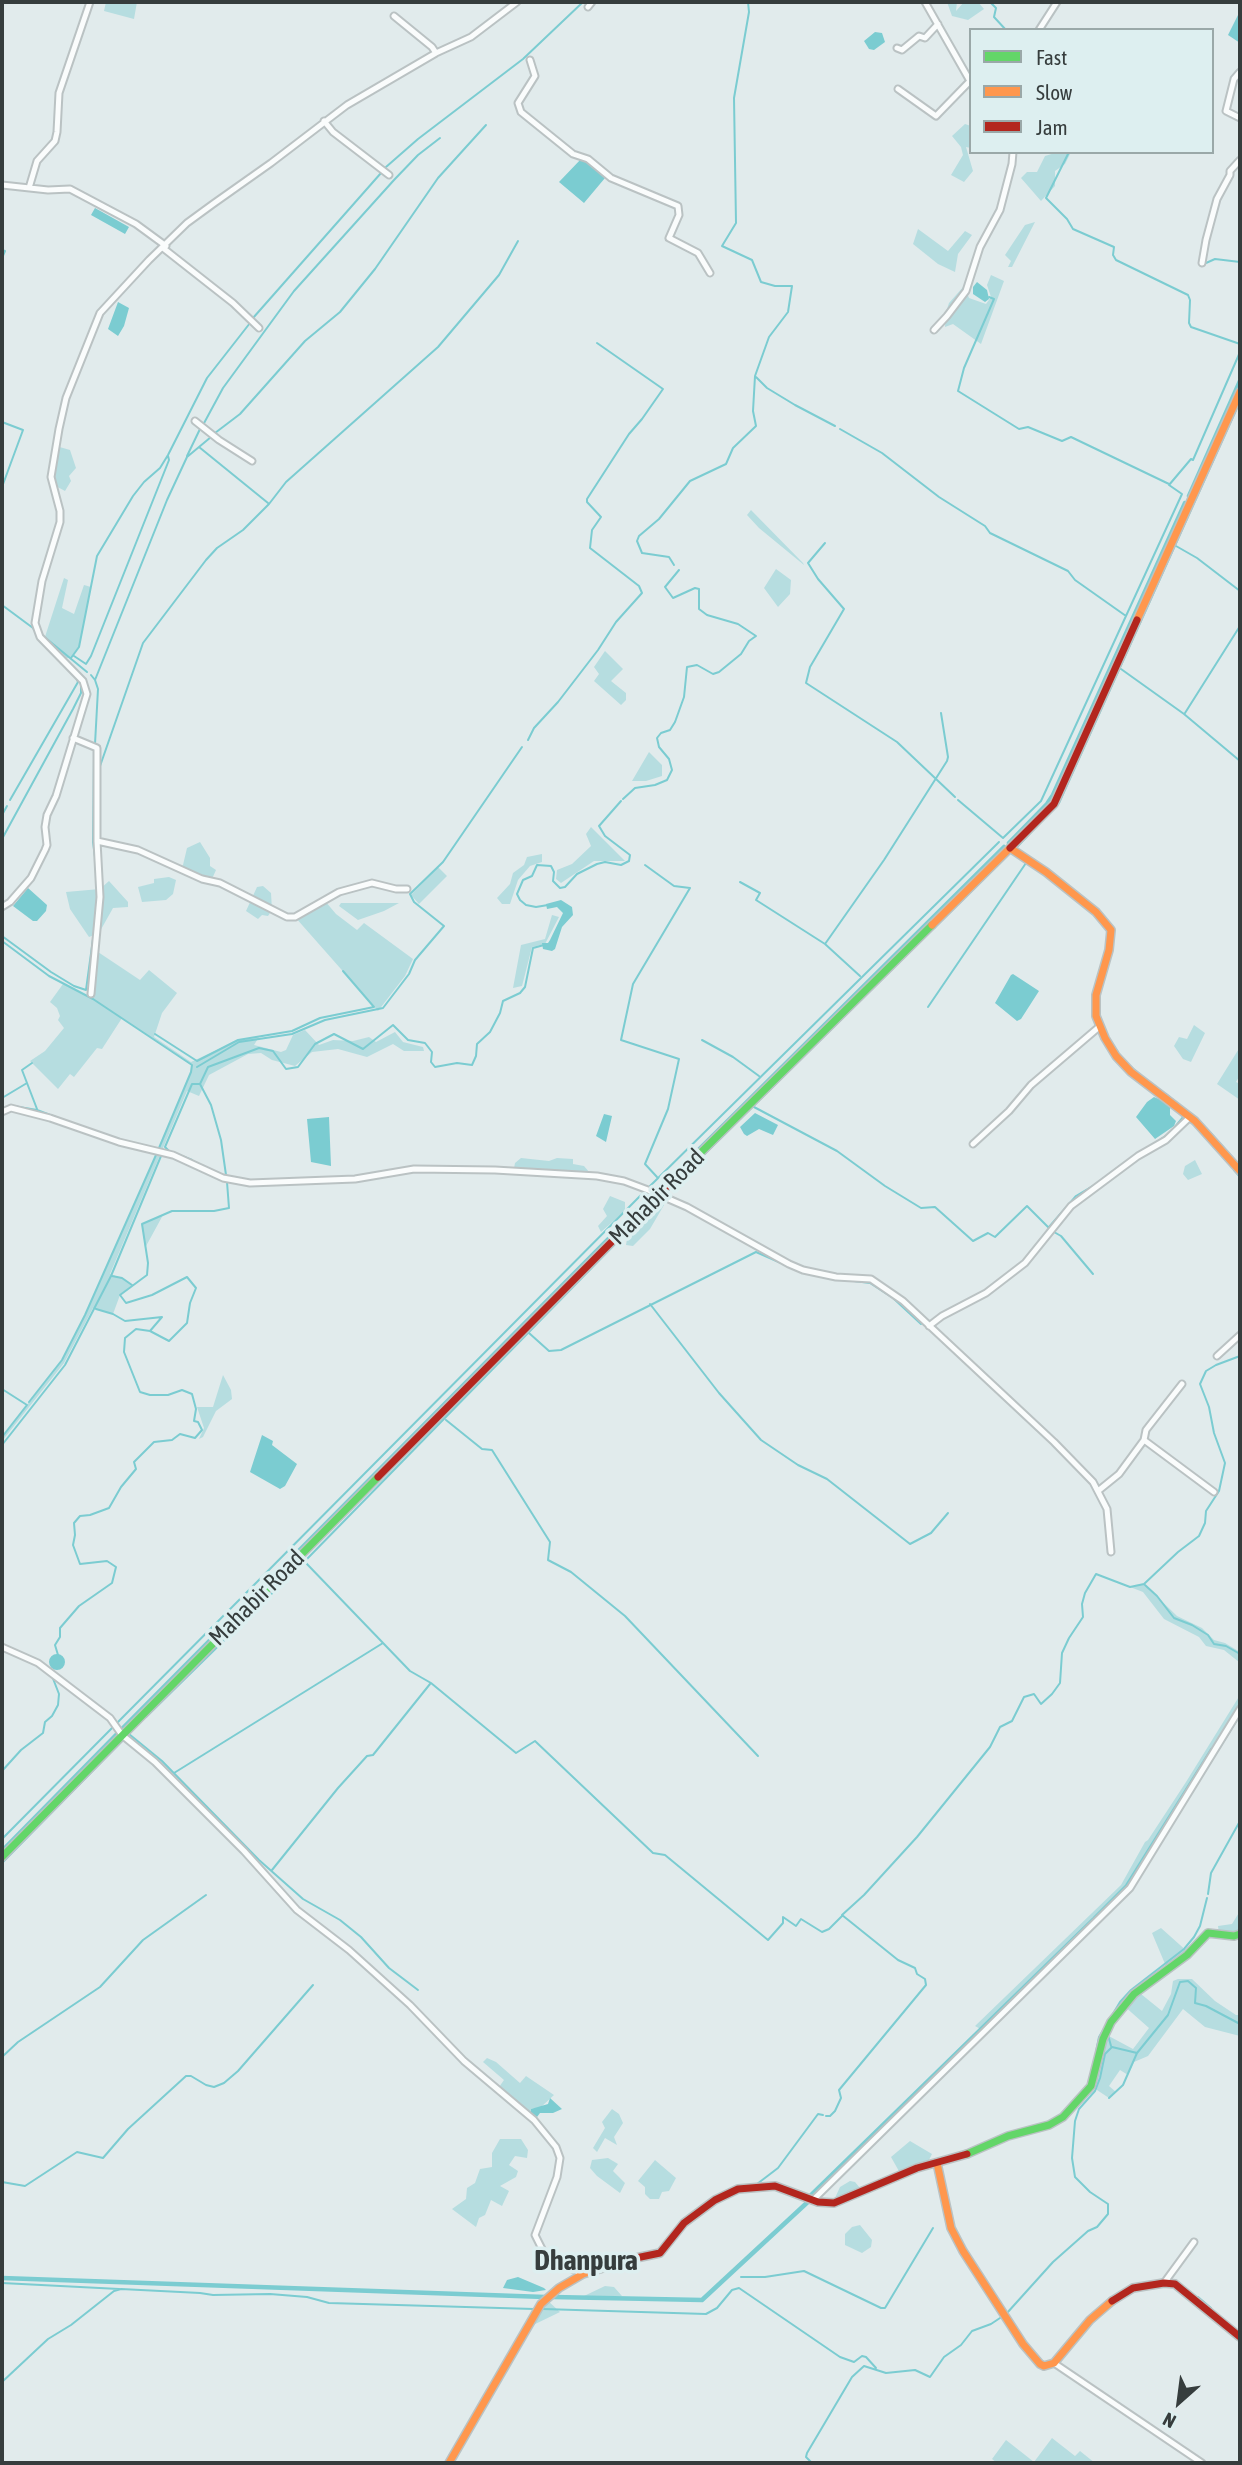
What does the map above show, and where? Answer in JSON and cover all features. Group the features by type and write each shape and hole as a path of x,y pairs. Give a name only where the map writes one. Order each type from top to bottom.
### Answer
{"street":[{"path":"29,188 37,161 55,141 58,132 59,93 90,2"},
{"path":"2,907 10,902 31,878 45,850 47,815 56,796 85,705 86,687 78,674 40,637 35,623 45,572 60,522 60,511 51,477 59,429 66,398 100,313 141,267 187,223 347,105 436,53 471,37 517,2"},
{"path":"925,2 969,79"},
{"path":"1040,28 1057,2"},
{"path":"394,16 436,53"},
{"path":"897,48 902,50 919,36 925,38 938,23"},
{"path":"530,60 535,76 518,103 521,112 573,154 588,159 611,178 678,206 679,215 669,238 698,253 710,273"},
{"path":"1240,72 1234,79 1226,111 1240,118"},
{"path":"898,89 936,116 969,82"},
{"path":"324,121 389,175"},
{"path":"934,330 965,291 980,247 1000,210 1013,154"},
{"path":"1202,262 1217,199 1230,176 1230,171 1240,160"},
{"path":"2,185 70,189 136,224 233,303 259,328"},
{"name":"Mahabir Road","path":"2,1857 657,1196 1054,804 1240,392"},
{"path":"195,421 252,461"},
{"path":"73,738 97,748 100,897 99,933 92,967 91,994"},
{"path":"97,841 138,850 202,879 220,883 287,917 295,917 340,892 372,883 407,889"},
{"path":"1010,848 1046,872 1105,920 1111,930 1109,950 1096,995 1099,1027 1116,1056 1131,1072 1190,1117 1240,1171"},
{"path":"972,1144 1009,1111 1031,1085 1099,1027"},
{"path":"2,1112 11,1108 50,1118 119,1142 173,1155 223,1178 250,1182 355,1179 414,1169 495,1170 597,1176 624,1181 687,1207 759,1250 803,1270 836,1277 871,1279 903,1301 1087,1476 1107,1509 1111,1552"},
{"path":"929,1326 954,1309 986,1293 1026,1263 1070,1206 1138,1156 1166,1140 1190,1117"},
{"path":"1217,1356 1240,1335"},
{"path":"1098,1491 1119,1474 1144,1440 1146,1430 1182,1384"},
{"path":"1144,1440 1214,1492"},
{"path":"2,1647 43,1667 102,1711 122,1735 155,1762 244,1852 297,1910 349,1950 425,2019 464,2061 542,2129 556,2147 560,2167 535,2235 550,2259 583,2274"},
{"path":"813,2200 1130,1888 1240,1709"},
{"path":"449,2463 538,2310 553,2292 583,2274 660,2253 684,2223 715,2200 738,2189 775,2186 813,2200 834,2203 917,2168 975,2152 1008,2136 1049,2125 1063,2116 1091,2086 1103,2039 1111,2022 1134,1994 1168,1971 1208,1933 1234,1936 1240,1934"},
{"path":"937,2163 951,2228 1004,2315 1040,2364 1044,2366 1054,2363 1090,2320 1119,2295 1133,2288 1164,2283 1175,2284 1185,2291 1240,2337"},
{"path":"1164,2283 1194,2242"},
{"path":"1054,2363 1202,2463"}],"shaded area":[{"path":"106,2 137,2 134,19 104,11"},
{"path":"947,2 957,2 956,11 964,2 978,2 984,9 968,20 952,16"},
{"path":"965,124 969,125 969,148 966,147 973,171 964,182 951,175 963,155 961,147 952,136"},
{"path":"1070,154 1065,164 1055,171 1055,186 1041,201 1021,178 1027,172 1037,172 1045,156"},
{"path":"1035,222 1012,267 1008,267 1011,261 1005,255 1025,225"},
{"path":"918,229 948,251 965,231 972,235 958,254 955,272 938,264 913,244"},
{"path":"991,275 1004,281 981,344 953,324 945,327 946,312 949,303 964,286 969,298 986,304 991,297 987,285"},
{"path":"56,446 70,450 76,468 69,476 71,481 65,491 52,484"},
{"path":"751,510 804,565 759,528 747,515"},
{"path":"776,569 791,580 790,594 778,607 764,588"},
{"path":"64,578 68,580 62,608 74,614 84,585 91,587 79,647 71,658 63,658 44,640"},
{"path":"605,651 623,669 611,681 626,693 626,700 621,705 594,681 599,674 594,667"},
{"path":"649,752 662,765 662,776 646,781 632,781"},
{"path":"591,827 625,861 594,861 561,883 556,879 557,870 572,864 591,846 586,834"},
{"path":"200,842 210,858 210,866 216,870 211,881 179,869 183,865 187,848"},
{"path":"542,854 542,862 530,866 518,880 510,904 502,904 497,898 510,884 513,873 524,865 527,857"},
{"path":"438,867 447,876 419,904 411,895"},
{"path":"169,877 176,880 173,894 166,900 142,902 138,887 154,883 154,879"},
{"path":"109,881 128,902 128,907 113,908 99,933 89,937 70,909 66,892 100,889"},
{"path":"263,886 271,893 272,910 268,916 262,915 258,919 246,911 257,887"},
{"path":"325,901 336,914 357,930 364,923 413,959 405,976 378,1011 295,917"},
{"path":"341,903 399,903 358,920 339,906"},
{"path":"552,915 559,917 545,944 532,947 522,986 513,988 521,945 545,939"},
{"path":"95,950 140,980 149,970 177,993 162,1013 154,1037 191,1062 238,1040 259,1037 254,1045 281,1052 286,1050 293,1035 305,1030 319,1045 333,1040 353,1041 369,1037 376,1042 395,1032 403,1042 423,1047 424,1051 404,1051 393,1044 367,1057 338,1049 312,1052 295,1066 272,1060 261,1053 248,1054 209,1075 199,1096 187,1091 110,1274 132,1285 120,1295 113,1314 93,1308 64,1363 2,1441 2,1437 62,1360 85,1315 192,1069 191,1065 122,1018 102,1049 97,1048 74,1077 70,1074 58,1089 30,1061 45,1051 64,1028 58,1020 60,1016 57,1008 50,1002 63,984 93,998 91,994"},
{"path":"1194,1025 1205,1033 1191,1062 1183,1059 1174,1046 1179,1037 1187,1039"},
{"path":"1240,1047 1240,1075 1236,1082 1240,1084 1240,1100 1217,1084"},
{"path":"521,1158 549,1161 557,1158 573,1159 573,1164 584,1166 590,1173 514,1168"},
{"path":"1195,1160 1202,1174 1188,1180 1183,1174 1185,1166"},
{"path":"610,1196 625,1202 625,1211 601,1232 598,1226 607,1216 603,1209"},
{"path":"659,1201 664,1205 650,1229 633,1246 626,1245 627,1239"},
{"path":"163,1215 145,1248 142,1224"},
{"path":"223,1375 231,1390 232,1399 216,1411 203,1437 199,1439 204,1428 197,1407 213,1407"},
{"path":"1144,1584 1177,1616 1202,1628 1214,1640 1240,1652 1240,1666 1239,1662 1224,1650 1206,1646 1199,1637 1164,1619 1143,1592 1130,1587"},
{"path":"1240,1695 1240,1709 1130,1888 984,2031 975,2026 1121,1885 1145,1842"},
{"path":"1240,1911 1240,1934 1219,1934 1218,1926 1232,1924"},
{"path":"1161,1928 1189,1953 1168,1971 1152,1933"},
{"path":"1192,1979 1215,2001 1240,2015 1240,2036 1205,2027 1183,2009 1148,2056 1134,2062 1128,2075 1120,2070 1109,2086 1116,2092 1109,2098 1091,2086 1105,2034 1133,2049 1149,2028 1123,2005 1146,1988 1141,1994 1162,2011 1171,1994 1173,1981"},
{"path":"487,2058 496,2062 520,2083 526,2076 554,2095 541,2107 531,2109 531,2113 525,2113 497,2090 504,2080 483,2062"},
{"path":"612,2109 619,2114 623,2123 614,2137 617,2145 605,2138 597,2152 593,2148 605,2128 602,2122"},
{"path":"500,2139 521,2139 528,2150 527,2158 515,2156 509,2165 518,2171 516,2177 500,2186 509,2191 502,2206 491,2200 476,2227 452,2209 466,2199 467,2188 475,2183 480,2169 492,2167 492,2153"},
{"path":"910,2141 932,2154 928,2162 900,2173 891,2157"},
{"path":"608,2158 618,2164 613,2171 625,2183 620,2193 590,2168 592,2160"},
{"path":"655,2160 676,2178 669,2191 662,2192 659,2199 650,2199 645,2194 645,2187 638,2181"},
{"path":"850,2181 860,2188 857,2193 835,2198 840,2187"},
{"path":"860,2225 872,2240 871,2247 862,2253 845,2245 845,2234 852,2227"},
{"path":"605,2286 614,2287 622,2296 584,2296"},
{"path":"547,2300 560,2312 527,2328"},
{"path":"1052,2438 1075,2456 1080,2451 1095,2463 997,2463 992,2459 1006,2440 1034,2462"}],"water":[{"path":"1240,11 1240,43 1228,35"},
{"path":"875,32 882,33 885,42 874,50 869,49 864,41"},
{"path":"581,159 592,165 605,178 584,203 559,182"},
{"path":"95,208 129,227 125,234 91,215"},
{"path":"977,282 987,290 989,299 985,302 973,294 973,287"},
{"path":"118,302 129,308 118,336 108,329"},
{"path":"28,888 47,905 46,911 37,921 33,921 13,906"},
{"path":"561,900 572,907 573,915 562,927 555,949 543,949 542,943 548,943 563,913 557,907 547,909 546,904"},
{"path":"1013,974 1039,991 1017,1021 995,1003"},
{"path":"1154,1097 1170,1104 1170,1115 1176,1121 1174,1126 1155,1139 1136,1117"},
{"path":"755,1113 778,1125 773,1135 759,1129 747,1136 744,1134 740,1127"},
{"path":"604,1114 612,1116 606,1142 596,1136"},
{"path":"329,1117 331,1166 311,1162 307,1119"},
{"path":"262,1435 273,1441 272,1445 297,1464 285,1486 280,1489 250,1472"},
{"path":"57,1654 65,1662 57,1670 49,1662"},
{"path":"550,2098 562,2109 553,2113 540,2113 537,2117 531,2113 531,2109 548,2104"},
{"path":"518,2277 546,2290 533,2292 503,2288 507,2280"}],"waterway":[{"path":"386,167 418,139 523,59 583,2"},
{"path":"674,565 669,557 642,553 637,541 639,536 659,519 690,481 726,464 733,448 756,426 753,411 755,376 769,337 788,312 792,286 775,286 761,282 752,260 722,246 736,223 734,98 749,12 748,2"},
{"path":"990,2 996,8 994,17 1004,28"},
{"path":"215,433 240,414 305,341 340,312 375,269 438,178 486,125"},
{"path":"203,425 223,388 294,291 394,180 418,155 440,138"},
{"path":"1068,154 1046,198 1073,229 1114,247 1113,255 1116,260 1188,295 1191,327 1240,344"},
{"path":"253,318 381,173"},
{"path":"99,769 143,643 206,560 217,548 243,530 286,482 438,347 499,275 518,241"},
{"path":"2,250 5,251 2,258"},
{"path":"1206,263 1215,259 1240,262"},
{"path":"989,297 994,299 964,368 958,391 1019,429 1028,427 1062,441 1071,437 1169,484"},
{"path":"71,658 79,647 97,556 133,496 160,468 207,378 250,323"},
{"path":"528,740 534,728 558,702 616,622 642,593 639,586 590,548 592,530 601,517 587,499 629,434 663,389 597,343"},
{"path":"958,800 1003,838 1041,801 1182,494 1169,485 1191,459 1193,460 1240,352"},
{"path":"756,377 767,388 835,426"},
{"path":"1189,496 1240,381"},
{"path":"1016,848 1059,803 1240,401"},
{"path":"2,422 23,430 2,487"},
{"path":"187,456 200,429"},
{"path":"840,429 882,453 939,497 985,526 990,533 1068,571 1075,580 1126,616"},
{"path":"95,680 187,457 211,437"},
{"path":"199,447 268,503"},
{"path":"74,656 86,664 91,656 169,460 168,456"},
{"path":"1009,843 1053,795 1185,503"},
{"path":"825,543 808,563 844,609 810,667 806,683 897,742 955,797"},
{"path":"1176,546 1197,558 1240,591"},
{"path":"623,799 635,788 667,780 672,770 657,738 661,733 670,730 675,722 684,697 687,667 697,665 713,674 719,672 741,654 749,641 756,636 738,624 707,615 699,609 699,589 695,588 673,598 665,587 679,570"},
{"path":"2,605 33,628 43,644"},
{"path":"1185,713 1240,626"},
{"path":"42,635 87,672"},
{"path":"1121,669 1184,714 1240,761"},
{"path":"10,800 78,682 75,675"},
{"path":"91,675 98,689 95,744"},
{"path":"2,839 73,709 81,693 81,686"},
{"path":"825,944 884,860 947,761 941,713"},
{"path":"197,1067 239,1042 292,1034 325,1020 383,1008 409,974 415,960 444,926 414,902 410,894 443,862 522,747"},
{"path":"94,757 93,842 96,864"},
{"path":"548,905 526,905 517,894 523,880 532,876 537,865 551,866 554,872 553,881 560,888 565,887 577,874 597,864 605,862 621,865 629,861 630,855 605,836 599,826 621,801"},
{"path":"2,815 7,806"},
{"path":"649,1187 999,842"},
{"path":"656,1192 1004,847"},
{"path":"664,1194 1010,853"},
{"path":"1033,859 1054,874"},
{"path":"928,1007 1026,863"},
{"path":"645,865 674,886 690,888 633,984 621,1040 679,1059 668,1109 645,1164 657,1177"},
{"path":"740,882 760,893 756,900 825,944 860,976"},
{"path":"2,936 51,972 86,990 94,932"},
{"path":"2,941 49,976 93,999 192,1065 159,1148"},
{"path":"226,1175 221,1140 211,1105 200,1084 208,1067 259,1048 273,1051 286,1069 298,1067 315,1044 334,1034 363,1049 393,1025 408,1040 425,1043 432,1052 431,1062 435,1067 457,1063 472,1065 477,1044 490,1032 503,1001 520,993 525,987 533,948 544,945"},
{"path":"155,1034 197,1061 238,1040 292,1031 320,1018 374,1007 343,971"},
{"path":"702,1040 733,1057 759,1076"},
{"path":"1112,1044 1118,1052"},
{"path":"2,1098 27,1083 22,1070 32,1063"},
{"path":"1130,1066 1139,1074"},
{"path":"27,1083 37,1109"},
{"path":"169,1151 165,1147 192,1084 199,1084"},
{"path":"1166,1094 1178,1104"},
{"path":"13,1106 37,1110 61,1119"},
{"path":"754,1107 837,1151 921,1208 935,1207 973,1241 988,1233 995,1237 1027,1206 1050,1229"},
{"path":"1152,1145 1170,1133 1184,1116"},
{"path":"1206,1128 1240,1166"},
{"path":"177,1154 192,1160"},
{"path":"29,1402 62,1360 85,1315 156,1155"},
{"path":"2,1445 65,1365 111,1276 161,1156 167,1156"},
{"path":"1100,1181 1121,1165"},
{"path":"1234,1170 1240,1177"},
{"path":"58,1655 55,1645 60,1637 60,1628 79,1606 112,1583 116,1567 107,1561 80,1564 73,1545 74,1523 80,1516 109,1508 136,1469 134,1462 154,1442 172,1440 180,1434 195,1438 202,1430 198,1422 194,1421 196,1409 192,1394 182,1390 168,1395 140,1392 124,1352 125,1338 136,1329 150,1331 169,1341 187,1323 196,1288 187,1277 152,1295 126,1303 120,1295 147,1275 148,1263 142,1224 172,1211 214,1211 229,1208 227,1182"},
{"path":"1049,1227 1076,1196 1096,1184"},
{"path":"117,1723 644,1192"},
{"path":"122,1729 652,1195"},
{"path":"146,1717 305,1561 660,1198"},
{"path":"1054,1232 1061,1236 1093,1274"},
{"path":"529,1333 549,1351 561,1350 756,1252 781,1263"},
{"path":"112,1276 122,1278 132,1285"},
{"path":"833,1279 848,1280"},
{"path":"854,1281 870,1283 893,1298 921,1324"},
{"path":"650,1304 719,1393 761,1440 798,1465 827,1479 910,1544 931,1533 948,1513"},
{"path":"96,1309 125,1321 162,1317 150,1331"},
{"path":"826,2116 835,2111 841,2098 839,2090 926,1985 925,1979 917,1974 915,1968 898,1960 842,1915 917,1837 990,1747 1000,1727 1012,1721 1024,1697 1034,1694 1041,1704 1052,1694 1060,1683 1062,1653 1083,1617 1085,1593 1096,1574 1130,1587 1144,1584 1199,1536 1205,1523 1206,1511 1219,1491 1225,1463 1200,1384 1206,1371 1240,1356"},
{"path":"2,1389 27,1405 2,1437"},
{"path":"446,1420 482,1449 492,1450 550,1542 548,1560 571,1572 625,1616 758,1756"},
{"path":"306,1563 410,1671 431,1683 516,1753 535,1741 653,1853 665,1855 768,1940 783,1923 783,1917 796,1926 801,1919 822,1932 842,1916"},
{"path":"1145,1585 1174,1618 1208,1635 1214,1644 1226,1646 1240,1654"},
{"path":"174,1773 383,1643"},
{"path":"2,1771 21,1750 43,1733 45,1722 58,1705 59,1694 52,1676"},
{"path":"272,1870 338,1788 367,1756 373,1755 430,1684"},
{"path":"1150,1860 1240,1715"},
{"path":"2,1839 114,1726"},
{"path":"2,1851 119,1732"},
{"path":"129,1734 162,1761 259,1860 303,1899 340,1920 361,1937 389,1968 418,1990"},
{"path":"2,1863 124,1739"},
{"path":"1095,1918 1127,1886 1212,1750"},
{"path":"1208,1894 1211,1873 1240,1821"},
{"path":"2,2057 18,2042 100,1987 143,1940 206,1895"},
{"path":"1096,2052 1099,2037 1120,2002 1131,1990 1184,1949 1194,1937 1200,1926 1207,1898"},
{"path":"810,2196 1093,1920"},
{"path":"1007,2313 1053,2262 1088,2231 1097,2227 1108,2214 1108,2204 1090,2192 1075,2177 1072,2158 1075,2121 1079,2109 1095,2091 1105,2054 1112,2047 1137,2053 1168,2015 1180,1982 1188,1981 1196,1988 1195,2003 1240,2024"},
{"path":"2,2182 25,2186 77,2152 103,2158 128,2129 186,2076 214,2087 224,2083 238,2071 313,1985"},
{"path":"1108,2035 1111,2046"},
{"path":"1109,2098 1123,2085 1137,2053"},
{"path":"757,2184 778,2168 818,2114 823,2115"},
{"path":"553,2297 702,2300 811,2199"},
{"path":"741,2277 765,2277 804,2271 885,2308 933,2228"},
{"path":"2,2278 545,2297"},
{"path":"2,2283 119,2289"},
{"path":"543,2309 706,2314 717,2308 732,2290 739,2288 840,2357 854,2362 862,2356 866,2357 876,2368"},
{"path":"2,2382 48,2339 71,2325 114,2291 121,2289 213,2295 270,2294 307,2297 329,2303 534,2309"},
{"path":"1198,2297 1211,2308"},
{"path":"812,2463 806,2457 807,2453 852,2377 864,2366 886,2373 915,2370 930,2377 944,2357 961,2345 972,2331 1003,2316"},
{"path":"1217,2322 1229,2332"}],"traffic: fast":[{"path":"681,1172 932,925"},
{"path":"2,1857 378,1477"},
{"path":"967,2154 1008,2136 1049,2125 1063,2117 1091,2086 1103,2039 1111,2022 1134,1994 1187,1955 1208,1933 1234,1936 1240,1934"}],"traffic: slow":[{"path":"1137,620 1240,392"},
{"path":"932,925 1010,848 1046,872 1096,912 1111,930 1109,950 1096,995 1096,1016 1116,1056 1131,1072 1195,1121 1240,1171"},
{"path":"937,2163 951,2228 1023,2344 1040,2364 1044,2366 1054,2363 1090,2320 1112,2301"},
{"path":"449,2463 541,2304 559,2288 583,2274 636,2258"}],"traffic: jam":[{"path":"1010,848 1054,804 1137,620"},
{"path":"378,1477 681,1172"},
{"path":"636,2258 660,2253 684,2223 715,2200 738,2189 775,2186 818,2202 834,2203 917,2168 967,2154"},
{"path":"1112,2301 1133,2288 1175,2284 1240,2337"}],"district":[{"name":"Dhanpura","path":"586,2261"}]}
